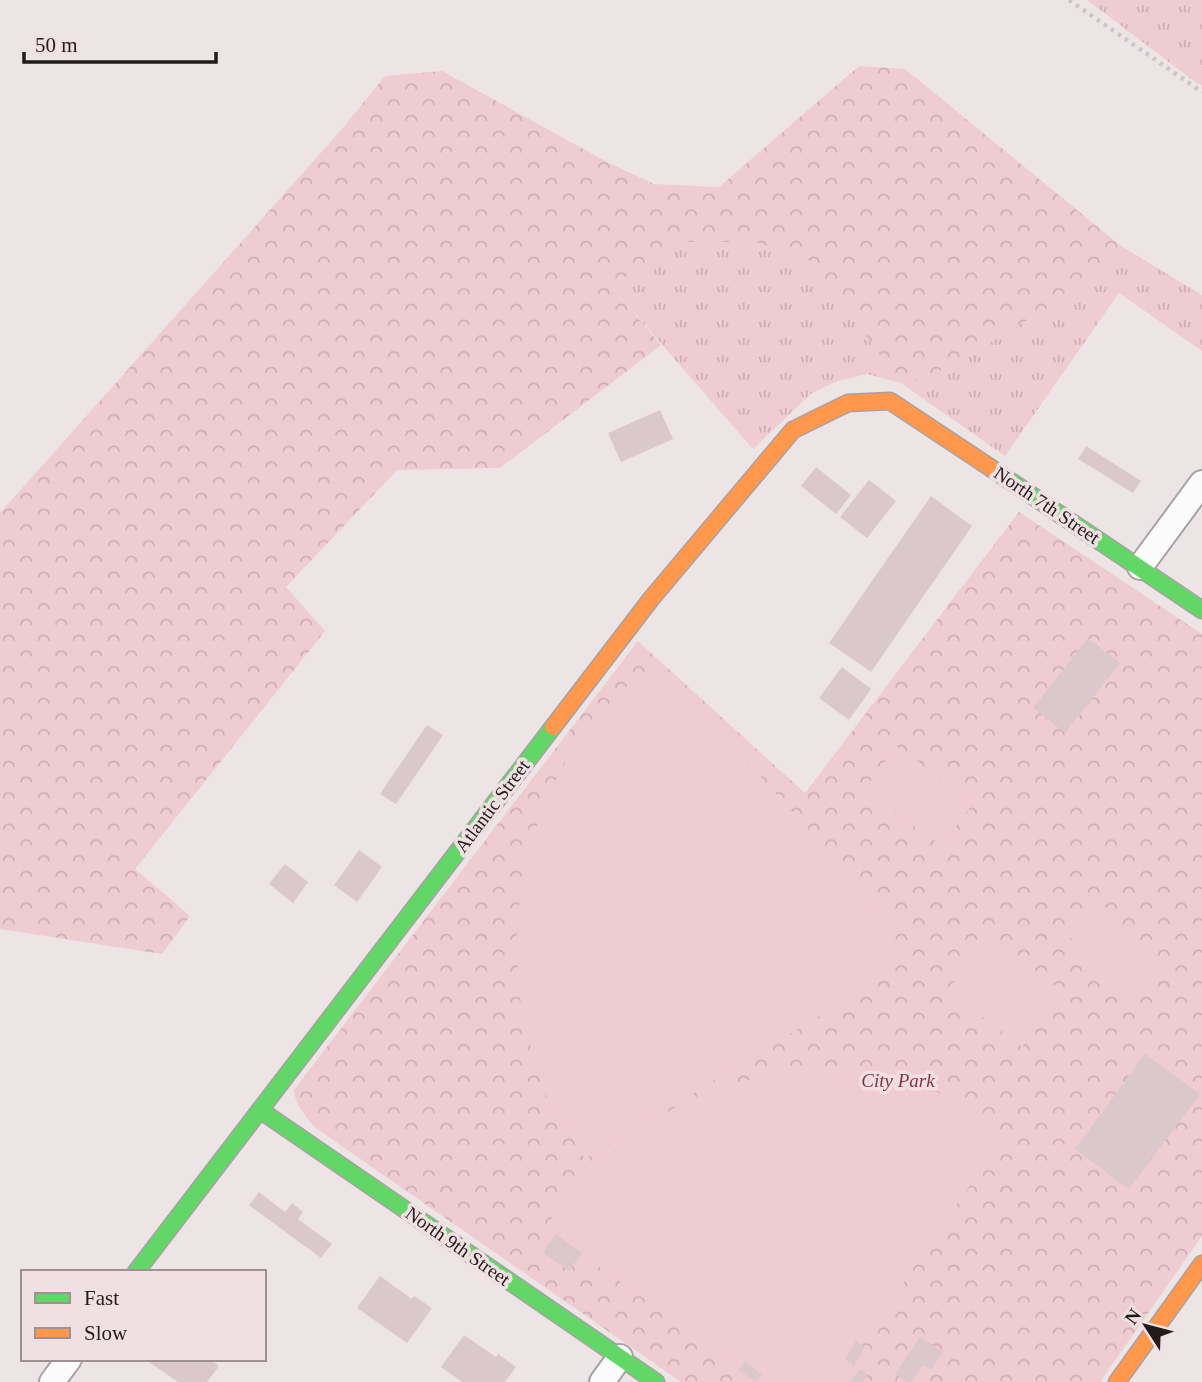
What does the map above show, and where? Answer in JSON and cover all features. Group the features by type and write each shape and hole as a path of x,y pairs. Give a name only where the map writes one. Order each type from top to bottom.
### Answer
{"street":[{"name":"North 7th Street","path":"890,401 1202,610"},
{"name":"Atlantic Street","path":"138,1270 651,599 793,430 848,403 890,401"},
{"path":"1140,567 1202,483"},
{"name":"North 9th Street","path":"260,1110 656,1382"},
{"path":"1117,1382 1202,1264"},
{"path":"602,1382 620,1357"},
{"path":"52,1382 68,1361"}],"path":[{"path":"1069,0 1202,92"}],"green space":[{"path":"1087,0 1202,0 1202,85 1198,84"},
{"path":"859,66 905,69 1121,246 1053,305 943,370 901,383 810,261 756,242 684,242 611,286 661,345 500,468 397,470 286,587 325,631 135,869 190,916 162,954 0,929 0,513 342,129 385,76 442,71 607,162 654,184 719,187"},
{"path":"756,241 810,261 902,383 943,370 1053,305 1121,246 1202,295 1202,351 1119,293 1005,456 901,383 867,374 838,381 812,393 753,449 611,286 684,242"},
{"name":"City Park","path":"1019,512 1202,634 1202,1236 1100,1382 681,1382 313,1126 299,1107 293,1091 638,641 805,793"},
{"path":"657,661 898,930 885,976 585,1159 547,1098 522,1019 516,947 522,871 546,798 576,742 621,691"},
{"path":"896,746 974,802 942,846 864,790"},
{"path":"1098,899 1161,964 1127,997 1064,931"},
{"path":"990,936 1064,993 1022,1047 948,990"},
{"path":"819,1069 887,1077 946,1095 1005,1134 836,1382 762,1382 544,1228 593,1166 637,1130 690,1099 749,1080"}],"building":[{"path":"660,410 673,439 621,462 608,433"},
{"path":"1086,446 1141,481 1133,493 1078,459"},
{"path":"816,467 851,495 836,514 801,486"},
{"path":"869,480 896,501 867,538 840,517"},
{"path":"931,496 972,526 871,672 829,643"},
{"path":"1088,638 1120,663 1065,733 1033,708"},
{"path":"842,667 871,689 849,720 819,698"},
{"path":"427,725 443,735 396,804 380,794"},
{"path":"359,850 382,867 357,902 334,885"},
{"path":"285,864 308,882 293,903 269,884"},
{"path":"1145,1054 1200,1094 1129,1189 1075,1149"},
{"path":"259,1192 285,1212 292,1203 303,1212 298,1219 332,1244 321,1258 249,1205"},
{"path":"556,1234 582,1253 569,1271 543,1252"},
{"path":"380,1276 412,1299 414,1296 432,1308 407,1343 357,1308"},
{"path":"464,1335 516,1367 505,1382 462,1382 441,1367"},
{"path":"920,1337 943,1352 931,1370 923,1365 912,1382 906,1382 895,1374"},
{"path":"856,1341 865,1347 854,1365 845,1359"},
{"path":"213,1361 219,1366 207,1382 178,1382 149,1362"},
{"path":"745,1362 762,1375 756,1382 738,1370"},
{"path":"860,1369 868,1375 863,1382 850,1382"}],"traffic: fast":[{"path":"991,468 1202,610"},
{"path":"138,1270 553,727"},
{"path":"260,1110 656,1382"}],"traffic: slow":[{"path":"553,727 651,599 793,430 848,403 890,401 991,468"},
{"path":"1117,1382 1202,1264"}]}
